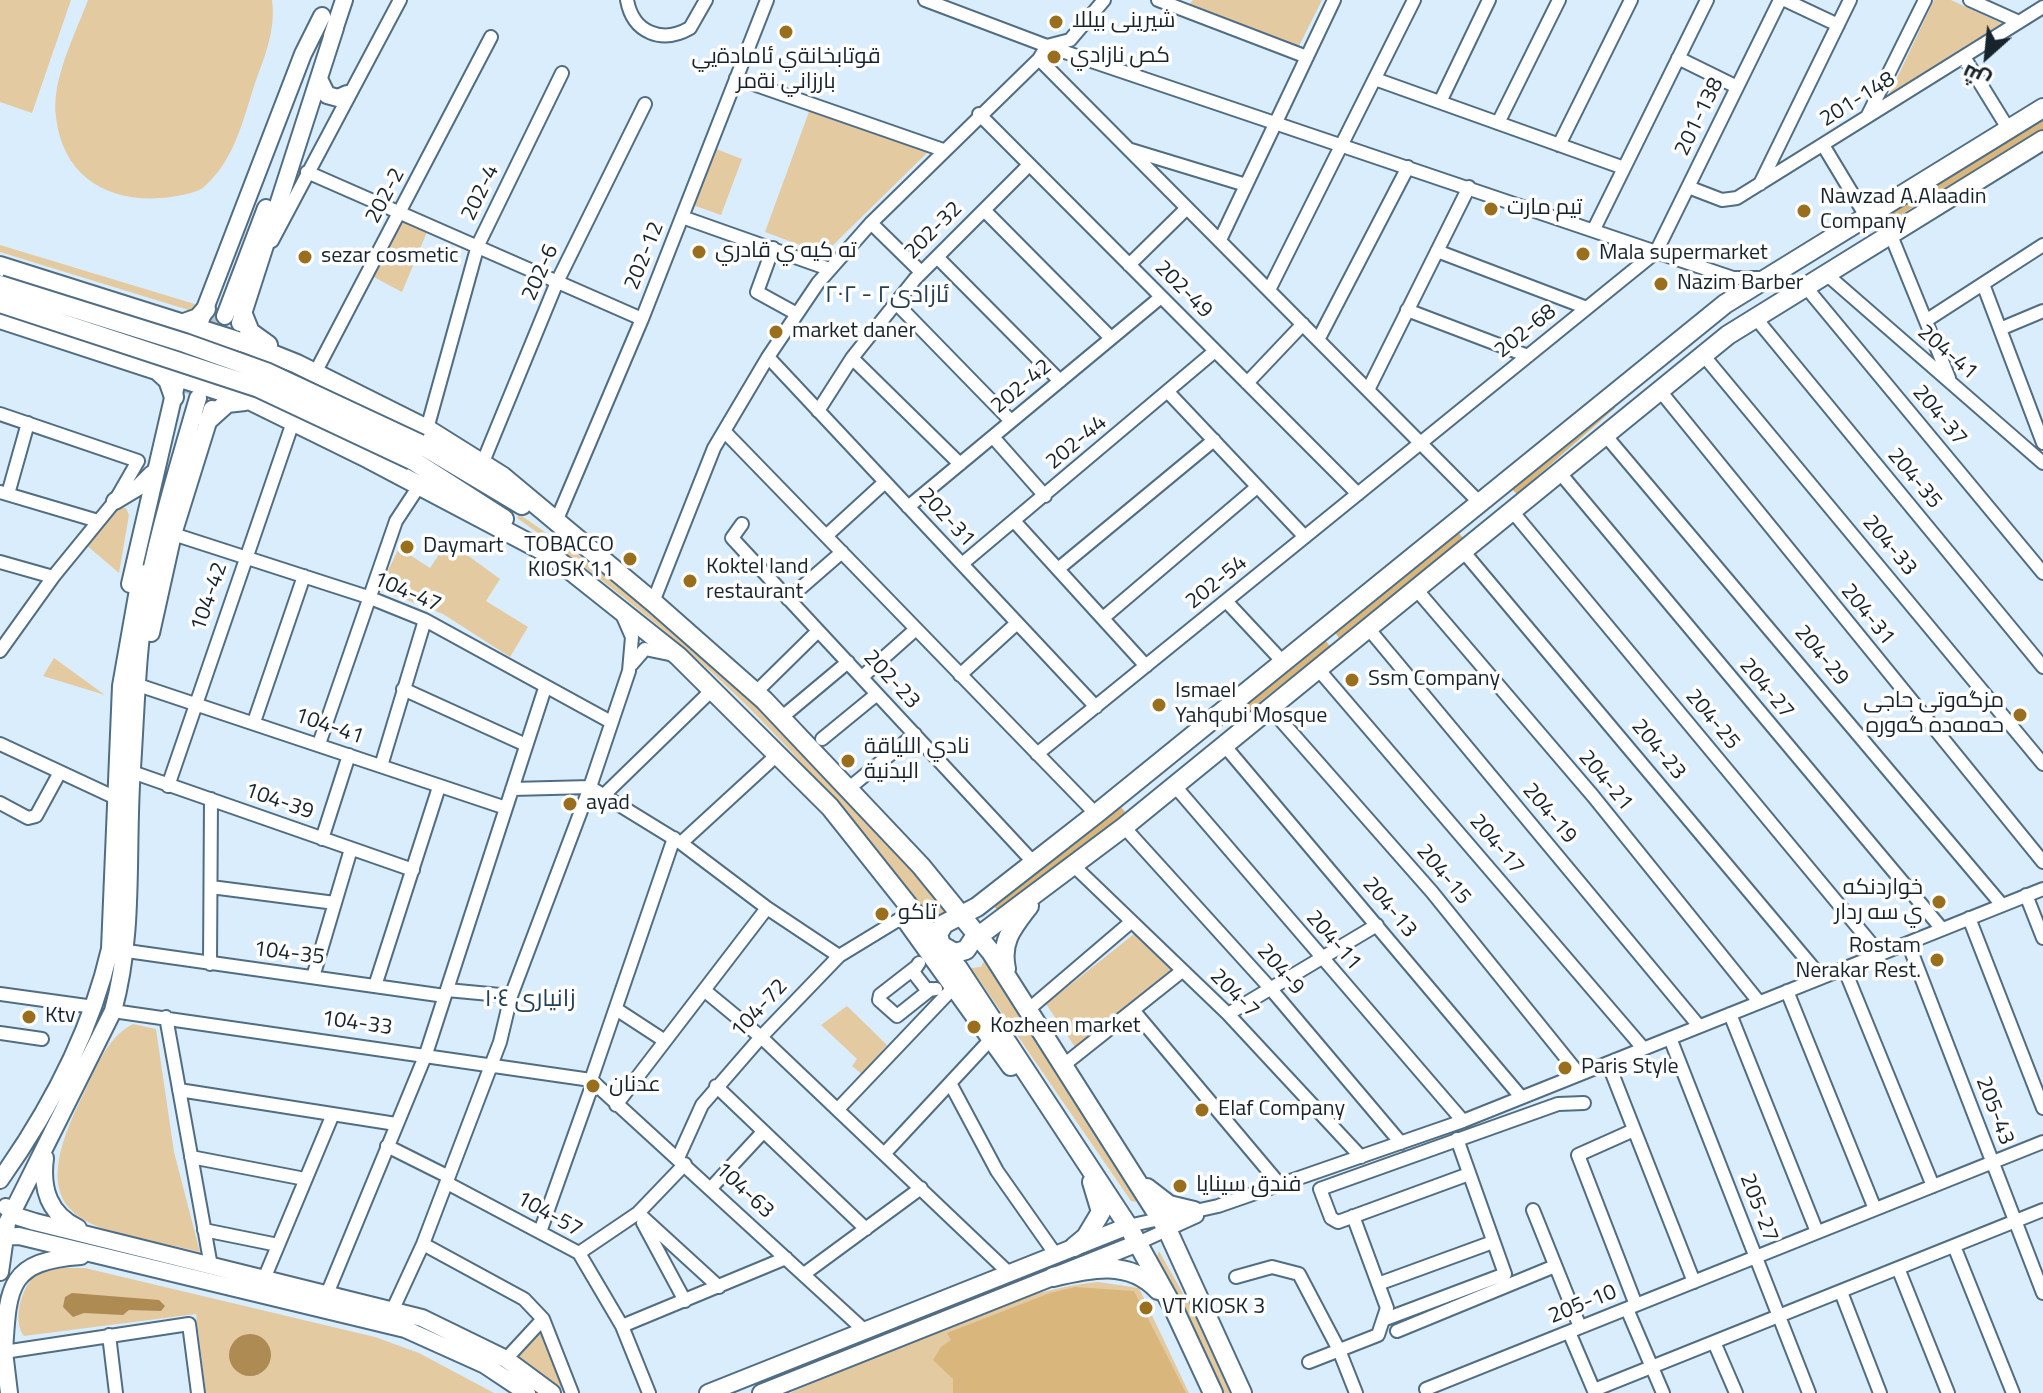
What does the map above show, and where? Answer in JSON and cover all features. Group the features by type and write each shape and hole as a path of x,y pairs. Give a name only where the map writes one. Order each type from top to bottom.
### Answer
{"highway":[{"path":"934,947 955,953 966,950 967,928 1009,882 1725,304 2043,108"},
{"path":"934,947 940,929 967,928 1040,891 1074,866 1754,316 2043,140"},
{"path":"0,266 188,324 297,364 419,444 555,524"},
{"path":"0,285 266,372 419,444 504,519 678,656 830,807 1046,1100 1138,1243 1173,1307 1213,1393"},
{"path":"0,303 419,444 483,462 653,602 781,718 921,866 1007,975 1164,1223 1242,1393"},
{"path":"188,324 222,312 297,364"},
{"path":"0,319 251,401 551,555"},
{"path":"151,366 187,396"},
{"path":"1644,370 1639,379 1643,390 1651,394 1661,392"},
{"path":"1609,399 1620,397 1629,404 1630,412 1624,422"},
{"path":"207,421 227,403 251,401"},
{"path":"794,772 903,917 934,947 955,986 1016,1072 1046,1100"},
{"path":"1135,782 1130,791 1133,802 1143,807 1153,802"},
{"path":"921,866 955,892 966,895 1009,882"},
{"path":"1007,975 1003,950 1006,938 1040,891"},
{"path":"1074,1247 1086,1237 1101,1212 1081,1154"},
{"path":"1130,1168 1163,1202 1192,1215 1180,1236 1191,1278"},
{"path":"1053,1277 1098,1268 1124,1269 1150,1281 1173,1307"}],"main road":[{"path":"222,312 253,281 344,0"},
{"path":"222,312 303,54 325,8"},
{"path":"222,312 335,28"},
{"path":"320,81 327,95 338,98 347,94"},
{"path":"132,665 207,421 216,402 228,393 241,374 247,344 240,327 222,312"},
{"path":"0,1272 4,1221 54,1131 113,1011 127,951 116,798 132,665 137,587 187,396 178,375 178,351 188,324"},
{"path":"0,1180 26,1144 94,1007 110,949 132,772 138,685 132,665 125,612 154,471 187,396"},
{"path":"115,501 140,486 154,471"},
{"path":"115,501 135,502 142,507 144,515"},
{"path":"54,1131 45,1152 42,1177 45,1191 60,1217 101,1247"},
{"path":"0,1163 26,1144"},
{"path":"4,1221 405,1329 485,1365 527,1393"},
{"path":"708,1393 1128,1226"},
{"path":"761,1393 1138,1243"},
{"path":"4,1352 13,1286 26,1268 51,1258 101,1247 211,1266 393,1309 448,1328 506,1359 552,1393"},
{"path":"928,1306 936,1324"},
{"path":"0,1319 9,1393"}],"street":[{"path":"253,281 347,94 400,0"},
{"path":"627,0 632,17 641,27 665,37 690,28 706,0"},
{"name":"202-12","path":"555,524 642,319 767,0"},
{"path":"653,602 698,484 724,431 768,357 829,269 979,114 1039,59 1047,46 1070,40 1104,0"},
{"path":"1158,0 1182,4 1307,57"},
{"path":"1220,240 1334,0"},
{"path":"1269,290 1414,0"},
{"path":"1440,102 1489,0"},
{"path":"1498,123 1559,0"},
{"path":"1559,145 1631,0"},
{"path":"1594,229 1707,0"},
{"path":"1782,0 1838,25"},
{"name":"201-138","path":"1656,252 1782,0"},
{"path":"1760,185 1850,0"},
{"path":"1866,118 1925,0"},
{"path":"1970,0 2019,22"},
{"path":"933,1 1047,46 1722,274 1743,280 1765,278"},
{"name":"201-148","path":"1688,187 1728,200 1760,185 2043,7"},
{"name":"202-2","path":"315,373 491,37"},
{"path":"1964,57 2009,130"},
{"path":"1678,58 1737,87"},
{"path":"1039,59 1480,503"},
{"name":"202-4","path":"419,444 478,245 562,73"},
{"path":"736,78 943,150"},
{"path":"1375,79 1624,168"},
{"name":"202-6","path":"483,462 557,282 645,104"},
{"name":"202-49","path":"979,114 1358,494"},
{"path":"1823,145 1867,218"},
{"path":"1130,150 1246,185"},
{"name":"202-32","path":"818,411 852,358 895,302 1029,165"},
{"path":"1318,340 1408,167"},
{"path":"307,172 642,319"},
{"path":"1368,390 1469,187"},
{"path":"1129,265 1187,208"},
{"path":"984,210 1111,338"},
{"path":"682,217 829,269"},
{"path":"871,223 921,272"},
{"path":"1890,233 1951,382"},
{"path":"1927,320 2043,245"},
{"path":"773,248 757,292 797,314"},
{"path":"1437,251 1587,308"},
{"name":"202-68","path":"1421,443 1656,252"},
{"path":"937,257 1060,381"},
{"name":"204-41","path":"1825,273 2043,463"},
{"path":"1722,274 1728,291 1725,304"},
{"path":"1983,284 2043,443"},
{"name":"204-37","path":"1805,286 2043,573"},
{"name":"202-42","path":"908,507 1161,297"},
{"path":"895,302 1011,421"},
{"path":"1407,310 1528,356"},
{"path":"2000,329 2043,311"},
{"name":"204-35","path":"1754,316 2043,667"},
{"path":"1247,383 1303,324"},
{"name":"202-44","path":"962,564 1215,351"},
{"name":"204-33","path":"1704,356 2043,764"},
{"name":"202-31","path":"768,357 1096,707"},
{"path":"852,358 960,464"},
{"path":"1168,392 1305,537"},
{"name":"204-31","path":"1661,392 2043,862"},
{"path":"0,414 138,461 115,501 53,577 0,651"},
{"name":"104-42","path":"168,786 194,702 293,422"},
{"path":"28,423 4,493 98,521"},
{"path":"724,431 1096,814"},
{"name":"204-29","path":"1606,436 2002,905"},
{"path":"993,437 1045,496"},
{"path":"1058,569 1214,440"},
{"name":"202-54","path":"1037,754 1421,443"},
{"name":"204-27","path":"1560,473 1942,929"},
{"path":"826,536 885,482"},
{"path":"319,744 396,521 419,486"},
{"path":"1103,618 1257,487"},
{"name":"204-25","path":"1512,511 1880,954"},
{"path":"1014,521 1146,666"},
{"name":"202-23","path":"742,524 731,537 1034,863"},
{"name":"104-47","path":"173,534 368,597 425,620 611,722"},
{"name":"204-23","path":"1463,551 1821,977"},
{"path":"788,599 842,552"},
{"path":"0,562 53,577"},
{"path":"254,722 304,576"},
{"name":"204-21","path":"1416,589 1593,796 1759,1002"},
{"path":"1226,601 1283,662"},
{"path":"621,610 632,637 629,671"},
{"path":"381,766 425,620"},
{"path":"960,675 1017,623"},
{"path":"0,627 15,631"},
{"name":"204-19","path":"1368,628 1699,1026"},
{"path":"862,677 916,629"},
{"path":"755,693 818,631"},
{"path":"393,1309 423,1244 508,1018 511,996 590,787 629,671 645,649 678,656"},
{"path":"781,718 848,662"},
{"name":"204-17","path":"1318,669 1643,1048"},
{"name":"104-41","path":"138,685 506,808"},
{"path":"327,1294 426,1054 545,688"},
{"path":"403,689 526,745"},
{"path":"604,795 713,689"},
{"path":"822,739 877,694"},
{"name":"204-15","path":"1270,708 1432,892 1579,1074"},
{"path":"848,789 915,734"},
{"path":"0,744 116,798"},
{"name":"204-13","path":"1224,745 1521,1097"},
{"path":"540,1232 616,1009 678,841 778,754"},
{"path":"322,839 349,755"},
{"path":"0,803 28,818 36,816 60,772"},
{"name":"104-39","path":"132,772 413,870"},
{"name":"204-11","path":"1174,785 1463,1121"},
{"path":"375,986 439,787"},
{"path":"512,789 590,787 678,841 767,908 839,956"},
{"path":"210,964 211,799"},
{"name":"204-9","path":"1124,827 1270,988 1401,1143"},
{"path":"313,977 351,849"},
{"name":"204-7","path":"1074,866 1228,1014 1361,1157"},
{"path":"211,887 335,903"},
{"path":"1128,1226 1164,1223 1192,1215 1463,1121 2043,889"},
{"path":"2026,895 2043,938"},
{"path":"616,1105 767,908"},
{"name":"104-72","path":"579,1253 638,1213 682,1161 702,1105 716,1086 839,956 903,917"},
{"path":"1969,918 2043,1108"},
{"path":"1029,1009 1131,922"},
{"path":"1228,1014 1377,925"},
{"name":"205-43","path":"1908,943 2043,1293"},
{"path":"934,947 916,967 880,995 879,1000 897,1016 931,989 955,986"},
{"name":"104-35","path":"127,951 375,986 511,996"},
{"path":"916,967 913,972 931,989"},
{"path":"1844,968 1933,1186"},
{"path":"1065,1064 1182,971"},
{"path":"838,1109 955,986"},
{"path":"704,990 761,1037 1010,1274"},
{"path":"1787,991 1875,1209"},
{"path":"0,994 94,1007"},
{"path":"616,1009 665,1041"},
{"path":"1133,1010 1281,1186"},
{"name":"104-33","path":"113,1011 426,1054 592,1082"},
{"path":"1730,1014 1817,1232"},
{"path":"166,1017 211,1266"},
{"path":"0,1033 42,1039"},
{"name":"205-27","path":"1670,1038 1809,1393"},
{"path":"885,1153 991,1039"},
{"path":"1608,1063 1694,1282"},
{"name":"104-63","path":"592,1082 865,1331"},
{"path":"950,1083 997,1171 1056,1255"},
{"path":"716,1086 866,1229"},
{"path":"179,1090 396,1124"},
{"path":"1469,1174 1338,1222 1331,1218 1320,1189 1558,1104 1584,1103"},
{"path":"264,1279 333,1114"},
{"path":"1634,1130 1578,1155 1663,1393"},
{"path":"711,1188 763,1132"},
{"path":"1383,1320 1505,1274 1457,1139"},
{"name":"205-10","path":"1426,1389 2043,1142"},
{"name":"104-57","path":"387,1146 579,1253 622,1326 649,1393"},
{"path":"191,1157 305,1179"},
{"path":"804,1274 921,1188"},
{"path":"1533,1210 1555,1266 1594,1392 2043,1210"},
{"path":"638,1213 719,1287"},
{"path":"638,1213 685,1301"},
{"path":"1309,1362 1378,1335 1387,1308 1353,1216"},
{"path":"1138,1243 1164,1223"},
{"path":"204,1230 278,1245"},
{"path":"1378,1284 1493,1242"},
{"path":"423,1244 524,1299 543,1319 572,1393"},
{"path":"1954,1246 2013,1393"},
{"path":"622,1326 786,1258"},
{"path":"1236,1277 1275,1266 1299,1274 1339,1350 1356,1393"},
{"path":"1397,1331 1555,1266"},
{"path":"1898,1268 1948,1393"},
{"path":"1841,1292 1880,1393"},
{"path":"506,1359 543,1319"},
{"path":"4,1352 189,1324 198,1393"},
{"path":"109,1335 116,1393"},
{"path":"1714,1342 1736,1393"}],"shaded area":[{"path":"0,0 71,0 32,113 0,102"},
{"path":"88,0 272,0 269,42 242,125 224,164 202,188 171,197 130,197 94,184 69,157 61,139 55,103 60,73"},
{"path":"1193,0 1322,0 1299,46 1186,8"},
{"path":"1934,0 1951,0 2003,24 1887,99"},
{"path":"810,109 930,150 824,254 765,232"},
{"path":"2043,120 2043,130 1888,222 1884,215"},
{"path":"711,147 742,159 721,215 690,204"},
{"path":"399,219 427,232 402,292 368,274"},
{"path":"0,245 198,305 195,312 0,252"},
{"path":"1614,406 1517,494 1511,488"},
{"path":"116,508 126,508 129,515 119,573 85,544"},
{"path":"519,514 634,597 708,660 814,764 948,909 933,920 828,793 734,693 644,614 517,518"},
{"path":"1457,531 1463,538 1339,638 1334,631"},
{"path":"448,541 500,579 486,601 528,627 510,657 443,614 379,589 399,548 430,568"},
{"path":"1324,639 1330,646 1237,720 1232,713"},
{"path":"54,658 105,695 43,676"},
{"path":"1120,806 1126,813 999,914 995,907"},
{"path":"1134,934 1173,972 1077,1050 1046,1004"},
{"path":"985,959 1137,1198 1136,1202 1131,1201 971,968 981,967"},
{"path":"847,1006 887,1045 862,1074 852,1066 857,1059 821,1025"},
{"path":"133,1024 156,1029 174,1152 200,1252 100,1227 77,1215 63,1198 58,1175 63,1142 102,1057 115,1038"},
{"path":"1159,1251 1207,1336 1230,1393 1217,1393 1157,1256"},
{"path":"53,1268 85,1268 375,1337 419,1353 494,1393 206,1393 196,1314 24,1336 19,1322 22,1296 35,1276"},
{"path":"1098,1282 1139,1288 1189,1393 790,1393 982,1311 1060,1288"},
{"path":"1075,1287 1134,1291 1186,1393 953,1393 953,1379 933,1360 941,1347 951,1340 947,1333 1050,1293"},
{"path":"72,1293 159,1300 165,1306 161,1311 129,1310 123,1315 84,1313 73,1317 63,1307 65,1297"},
{"path":"541,1327 563,1386 560,1388 516,1355"},
{"path":"250,1334 265,1340 271,1355 265,1370 250,1376 235,1370 229,1355 235,1340"}],"tunnel":[{"path":"188,394 215,313"}],"place":[{"name":"شيرينی بیللا","path":"1056,22"},
{"name":"قوتابخانةي ئامادةيي بارزاني نةمر","path":"786,32"},
{"name":"كص نازادي","path":"1054,57"},
{"name":"تيم مارت","path":"1491,209"},
{"name":"Nawzad A.Alaadin Company","path":"1804,211"},
{"name":"ته كيه ي قادري","path":"699,252"},
{"name":"Mala supermarket","path":"1583,254"},
{"name":"sezar cosmetic","path":"305,257"},
{"name":"Nazim Barber","path":"1661,284"},
{"name":"market daner","path":"776,332"},
{"name":"Daymart","path":"407,547"},
{"name":"TOBACCO KIOSK 11","path":"630,559"},
{"name":"Koktel land restaurant","path":"690,581"},
{"name":"Ssm Company","path":"1352,680"},
{"name":"Ismael Yahqubi Mosque","path":"1159,705"},
{"name":"مزگه‌وتی حاجی حه‌مه‌ده‌ گه‌وره","path":"2020,715"},
{"name":"نادي اللياقة البدنية","path":"848,761"},
{"name":"ayad","path":"570,804"},
{"name":"خواردنكه ي سه ردار","path":"1939,902"},
{"name":"تاكو","path":"882,914"},
{"name":"Rostam Nerakar Rest.","path":"1937,960"},
{"name":"Ktv","path":"29,1017"},
{"name":"Kozheen market","path":"974,1027"},
{"name":"Paris Style","path":"1565,1068"},
{"name":"عدنان","path":"593,1086"},
{"name":"Elaf Company","path":"1202,1110"},
{"name":"فندق سينايا","path":"1180,1186"},
{"name":"VT KIOSK 3","path":"1146,1308"}],"district":[{"name":"ئازادی٢ - ٢٠٢","path":"887,296"},
{"name":"زانیاری ١٠٤","path":"530,1000"}]}
